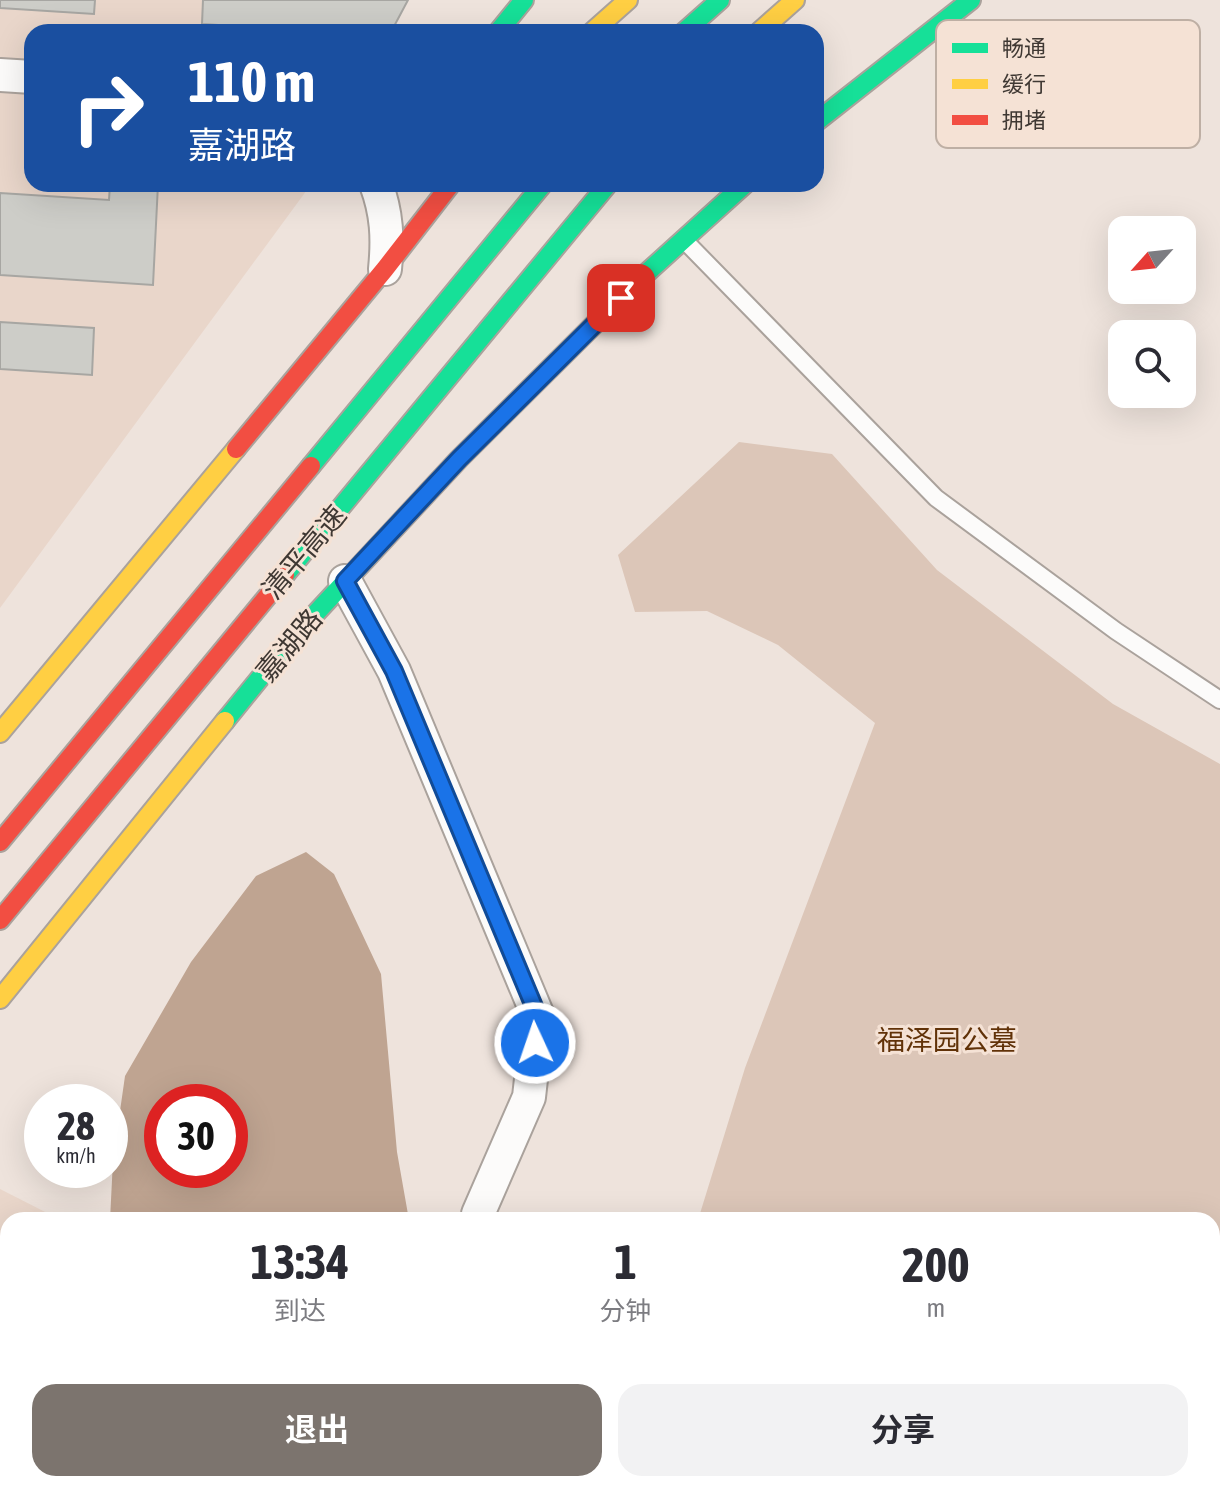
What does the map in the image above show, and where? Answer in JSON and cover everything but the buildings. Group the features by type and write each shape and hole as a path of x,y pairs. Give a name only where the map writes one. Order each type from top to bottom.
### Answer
{"main road":[{"path":"504,24 524,0"},
{"path":"601,24 628,0"},
{"path":"693,24 720,0"},
{"path":"768,24 795,0"},
{"path":"946,20 971,0"},
{"path":"824,116 936,28"},
{"path":"0,733 385,269 445,192"},
{"name":"清平高速","path":"0,842 536,192"},
{"name":"清平高速","path":"0,920 601,192"},
{"name":"嘉湖路","path":"0,999 290,641 459,459 641,278 736,192"}],"street":[{"path":"0,75 24,76"},
{"path":"378,192 386,218 388,241 385,269"},
{"path":"345,581 394,671 538,1016 529,1097 479,1212"}],"lane":[{"path":"683,240 936,498 1116,631 1220,700"}],"shaded area":[{"path":"0,0 408,0 395,24 24,24 24,192 305,192 0,608"},
{"path":"306,852 334,874 381,974 397,1152 408,1212 110,1212 112,1188 128,1188 128,1084 124,1084 125,1076 191,962 256,876"},
{"path":"0,1189 45,1212 0,1212"}],"green space":[{"name":"福泽园公墓","path":"739,442 832,454 937,570 1113,704 1220,764 1220,1212 700,1212 745,1068 875,723 778,645 707,611 635,612 618,555"}],"traffic: fast":[{"path":"504,24 524,0"},
{"path":"693,24 720,0"},
{"path":"946,20 971,0"},
{"path":"824,116 936,28"},
{"path":"311,466 536,192"},
{"path":"285,575 601,192"},
{"path":"225,721 290,641 459,459 641,278 736,192"}],"traffic: slow":[{"path":"601,24 628,0"},
{"path":"768,24 795,0"},
{"path":"0,733 236,449"},
{"path":"0,999 225,721"}],"traffic: jam":[{"path":"236,449 445,192"},
{"path":"0,842 311,466"},
{"path":"0,920 285,575"}],"route":[{"path":"535,1043 538,1016 394,671 345,581 459,459 621,298"}]}
